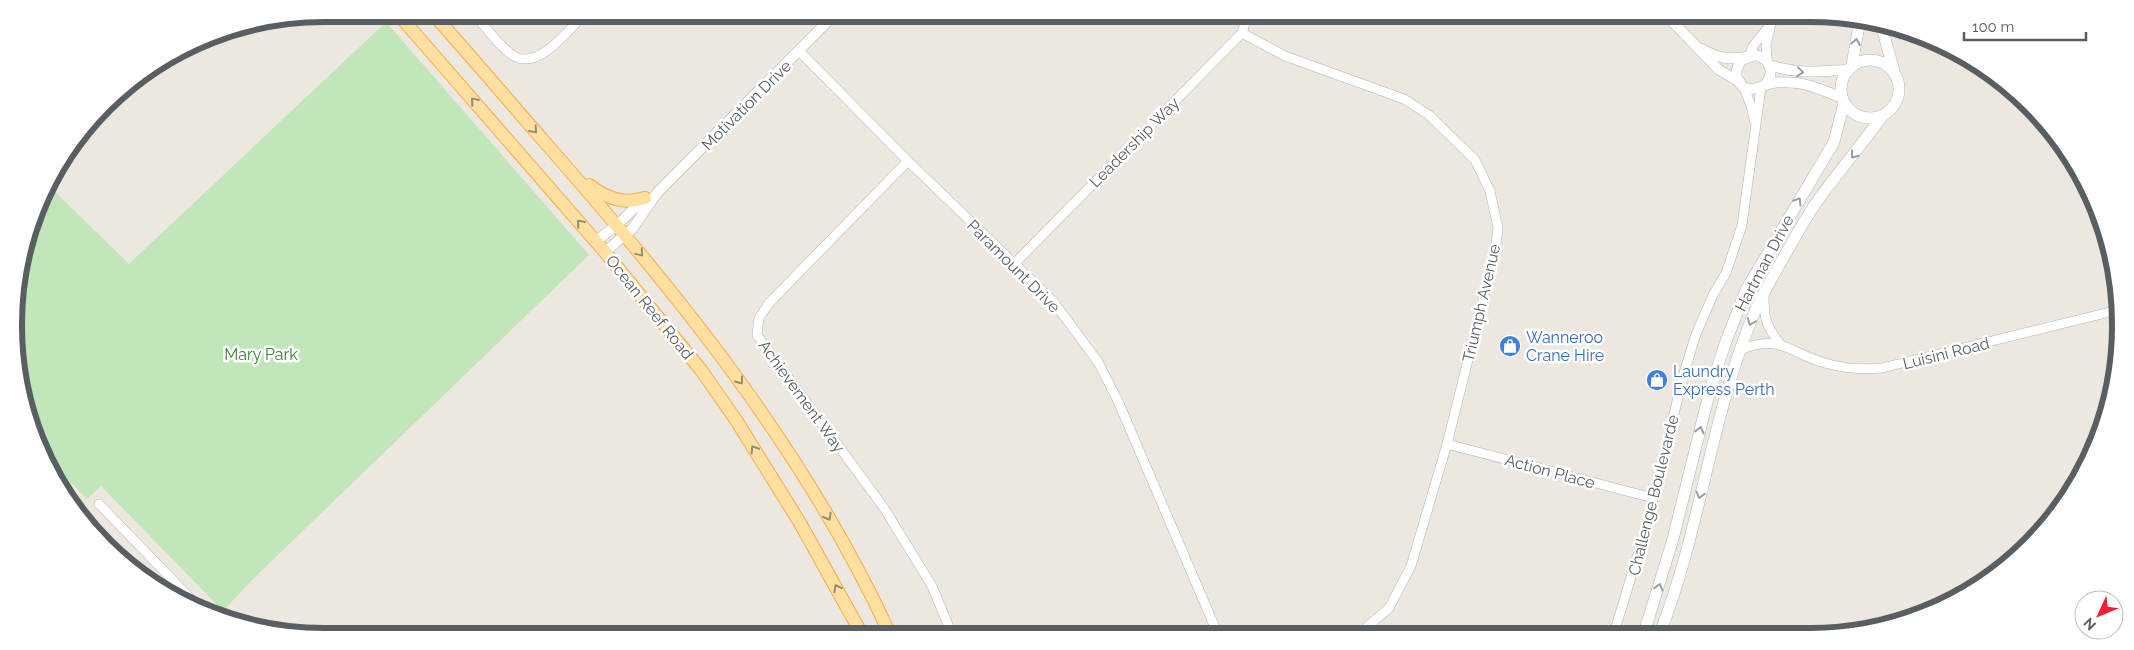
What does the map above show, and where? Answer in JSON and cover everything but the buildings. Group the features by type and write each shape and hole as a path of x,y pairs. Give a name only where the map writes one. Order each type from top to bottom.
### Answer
{"main road":[{"name":"Ocean Reef Road","path":"405,22 596,241 701,370 736,420 800,523 858,628"},
{"name":"Ocean Reef Road","path":"440,22 621,230 707,335 771,424 824,510 875,601 887,628"},
{"path":"1850,67 1859,27"},
{"path":"1883,32 1894,73"},
{"path":"1870,59 1880,61 1888,66 1898,79 1899,93 1894,106 1876,118 1861,117 1854,114 1843,100 1840,88 1842,78 1850,67 1861,60 1870,59"},
{"name":"Hartman Drive","path":"1646,628 1673,539 1710,390 1725,344 1746,290 1834,142 1843,100"},
{"name":"Hartman Drive","path":"1662,628 1686,551 1740,350 1764,293 1808,215 1883,115"},
{"path":"569,170 600,193 613,200 632,202 645,198"}],"street":[{"path":"481,22 508,51 518,58 533,59 543,55 577,22"},
{"name":"Motivation Drive","path":"596,241 621,230 641,217 658,193 827,22"},
{"name":"Leadership Way","path":"1015,263 1242,33 1245,22"},
{"path":"1673,22 1719,70 1750,89 1784,82 1800,83 1843,100"},
{"path":"1742,85 1737,68 1774,22"},
{"path":"1764,86 1771,75 1768,63 1767,37 1774,22"},
{"name":"Triumph Avenue","path":"1242,33 1285,56 1404,99 1429,116 1475,160 1490,191 1498,228 1492,261 1447,444 1411,566 1389,608 1365,628"},
{"path":"1695,45 1720,58 1759,56 1768,63 1788,71 1805,73 1850,67"},
{"name":"Paramount Drive","path":"799,52 908,161 1053,301 1098,362 1118,402 1215,628"},
{"name":"Challenge Boulevarde","path":"1742,85 1752,109 1756,128"},
{"name":"Challenge Boulevarde","path":"1616,628 1646,528 1684,373 1696,334 1713,295 1726,274 1742,225 1764,86"},
{"name":"Achievement Way","path":"908,161 769,303 759,318 757,335 884,508 932,586 949,628"},
{"name":"Motivation Drive","path":"605,252 645,198 658,193"},
{"path":"1764,293 1764,317 1768,329 1780,344"},
{"name":"Luisini Road","path":"1740,350 1756,344 1780,344 1823,363 1854,370 1882,368 2111,312"},
{"name":"Action Place","path":"1447,444 1653,498"},
{"path":"99,504 185,593"}],"green space":[{"name":"Mary Park","path":"386,22 589,255 254,578 224,610 220,608 101,486 87,499 61,472 46,441 33,403 28,384 23,345 23,305 28,266 33,247 54,191 129,264"}],"place":[{"name":"Wanneroo Crane Hire","path":"1510,346"},
{"name":"Laundry Express Perth","path":"1657,380"}]}
